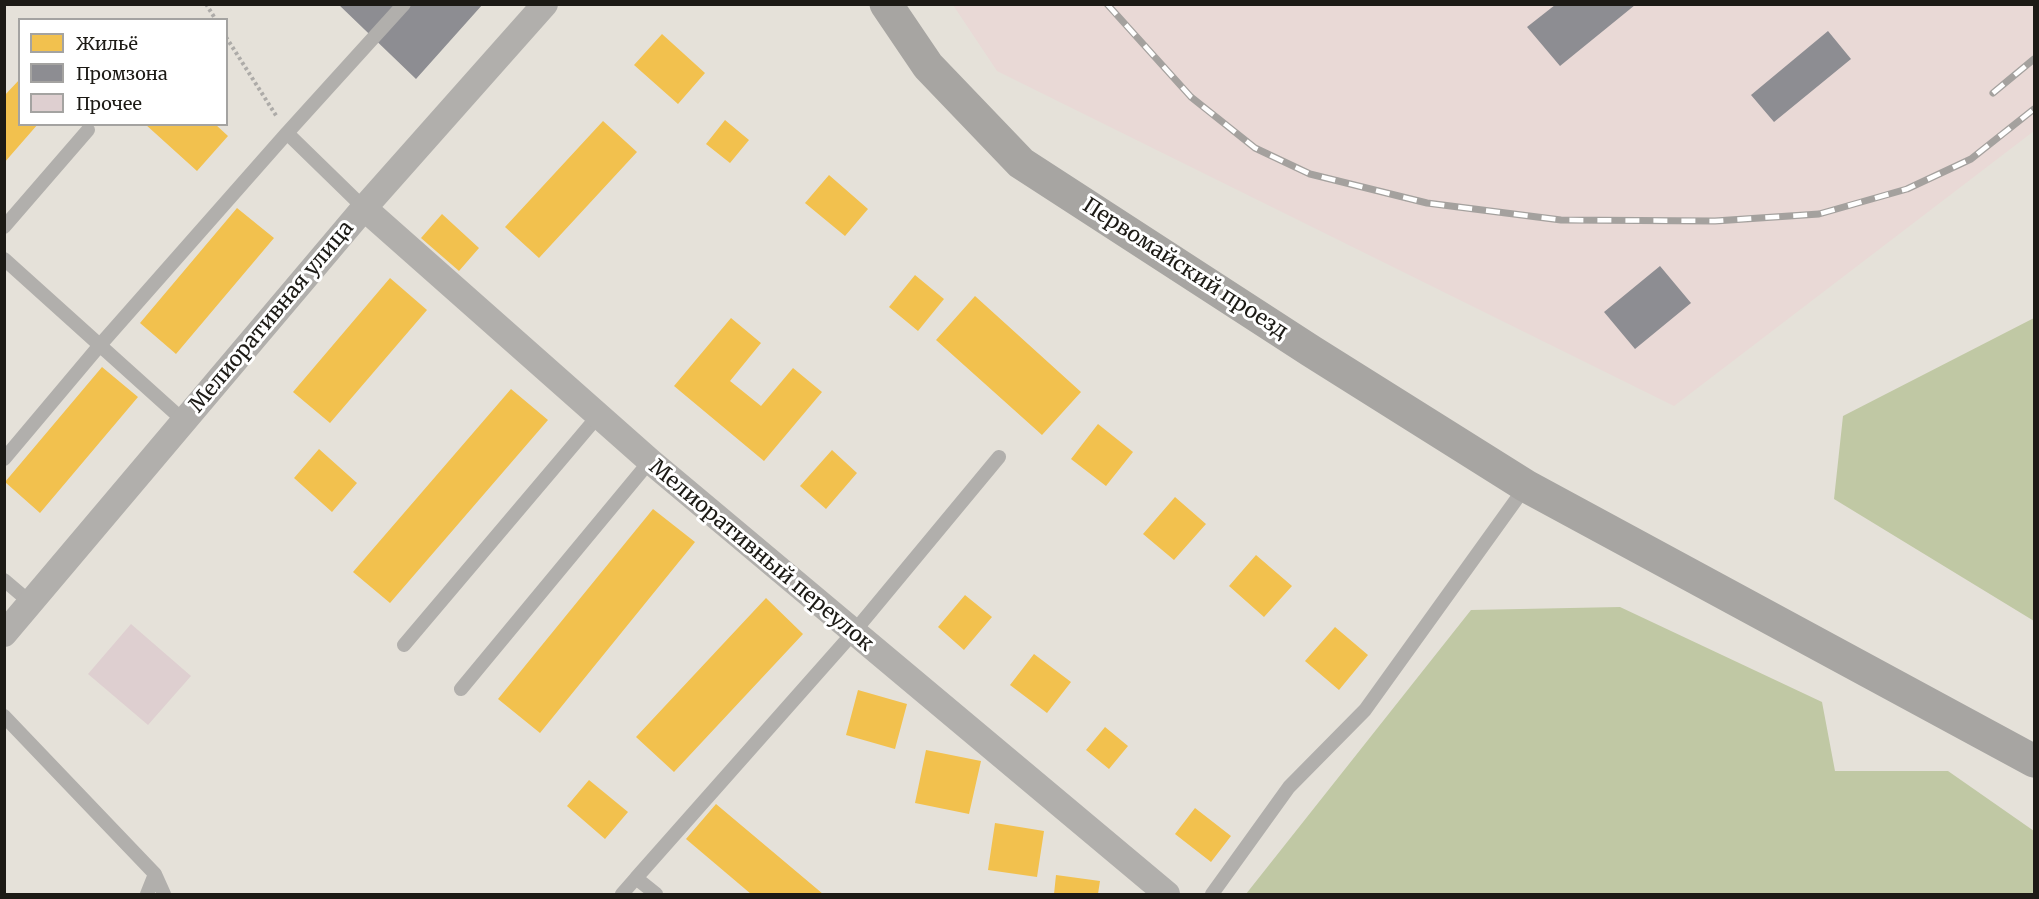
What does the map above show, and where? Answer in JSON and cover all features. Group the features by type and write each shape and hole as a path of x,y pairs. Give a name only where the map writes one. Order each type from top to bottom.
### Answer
{"main road":[{"name":"Первомайский проезд","path":"886,4 927,66 1021,163 1311,351 1526,486 2034,760"}],"street":[{"name":"Мелиоративная улица","path":"4,634 364,208 545,4"},
{"name":"Мелиоративный переулок","path":"364,208 650,461 852,633 1167,894"}],"lane":[{"path":"4,459 100,345 404,4"},
{"path":"4,227 88,130"},
{"path":"287,133 364,208"},
{"path":"4,259 184,421"},
{"path":"404,645 598,416"},
{"path":"622,894 852,633 999,457"},
{"path":"461,690 650,461"},
{"path":"1212,894 1289,787 1365,710 1526,486"},
{"path":"4,580 31,603"},
{"path":"4,716 156,874 164,894"},
{"path":"147,894 156,874"},
{"path":"636,878 656,894"}],"path":[{"path":"206,4 215,18"},
{"path":"228,40 287,133"}],"shaded area":[{"path":"953,5 2034,5 2034,131 1674,406 997,71"}],"green space":[{"path":"2034,318 2034,621 1834,499 1843,416"},
{"path":"1620,607 1822,702 1835,771 1948,771 2034,831 2034,894 1246,894 1471,610"}],"building: Жильё":[{"path":"662,34 705,73 678,104 634,65"},
{"path":"18,81 18,126 36,126 4,163 4,96"},
{"path":"725,120 749,140 730,163 706,144"},
{"path":"603,121 637,152 539,258 505,227"},
{"path":"147,126 217,126 228,136 197,171"},
{"path":"829,175 868,209 845,236 805,203"},
{"path":"237,208 274,238 176,354 140,323"},
{"path":"442,214 479,248 459,271 421,238"},
{"path":"915,275 944,299 918,331 889,307"},
{"path":"390,278 427,310 330,423 293,392"},
{"path":"975,296 1081,392 1042,435 936,340"},
{"path":"731,318 761,343 730,381 761,406 793,368 822,392 764,461 674,386"},
{"path":"102,367 138,397 40,513 5,482"},
{"path":"511,389 548,420 390,603 353,572"},
{"path":"1098,424 1133,452 1106,486 1071,459"},
{"path":"319,449 357,483 332,512 294,478"},
{"path":"832,450 857,473 826,509 800,486"},
{"path":"1175,497 1206,524 1174,560 1143,534"},
{"path":"653,509 695,542 540,733 498,699"},
{"path":"1256,555 1292,586 1264,617 1229,586"},
{"path":"965,595 992,617 964,650 938,627"},
{"path":"766,598 803,634 674,772 636,737"},
{"path":"1335,627 1368,655 1339,690 1305,661"},
{"path":"1034,654 1071,682 1047,713 1010,685"},
{"path":"858,690 907,704 895,749 846,735"},
{"path":"1105,727 1128,746 1109,769 1086,750"},
{"path":"926,750 981,761 969,814 915,803"},
{"path":"589,780 628,812 605,839 567,806"},
{"path":"716,804 823,894 751,894 686,839"},
{"path":"1195,808 1231,836 1211,862 1175,834"},
{"path":"995,823 1044,831 1037,877 988,870"},
{"path":"1056,875 1100,881 1098,894 1054,894"}],"building: Промзона":[{"path":"338,4 483,4 416,79"},
{"path":"1555,5 1635,5 1560,66 1527,27"},
{"path":"1828,31 1851,59 1774,122 1751,95"},
{"path":"1660,266 1691,303 1635,349 1604,312"}],"building: Прочее":[{"path":"131,624 191,676 148,725 88,674"}],"railway":[{"path":"1107,4 1191,97 1255,148 1310,174 1427,203 1561,220 1715,221 1819,214 1907,189 1971,159 2034,109"},
{"path":"1993,93 2034,59"}]}
